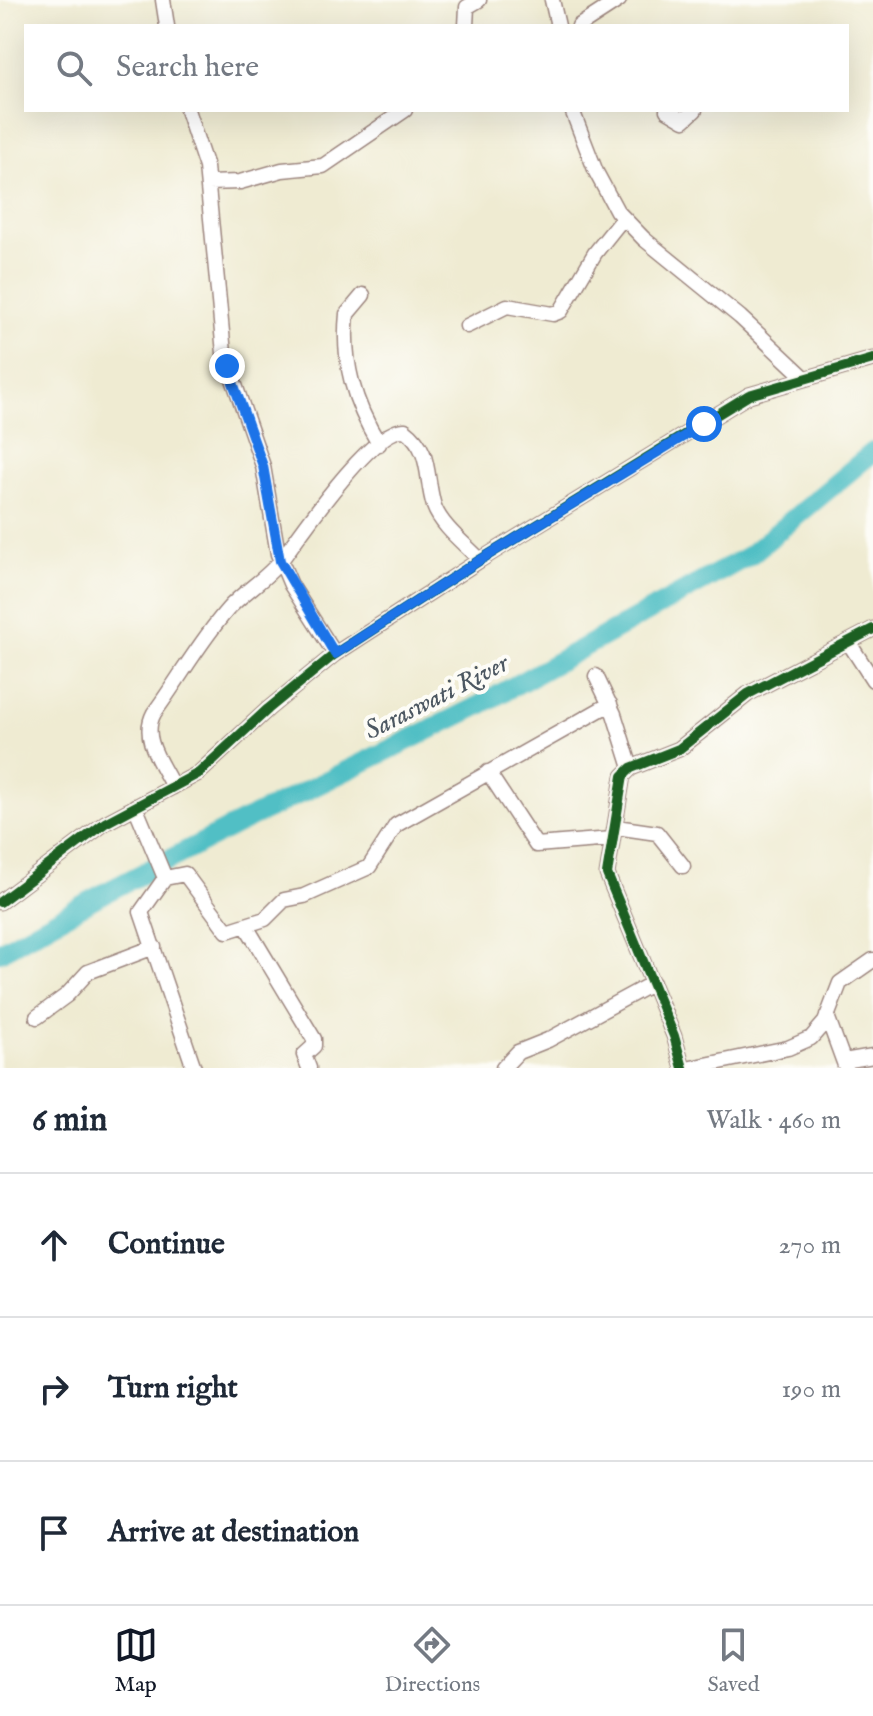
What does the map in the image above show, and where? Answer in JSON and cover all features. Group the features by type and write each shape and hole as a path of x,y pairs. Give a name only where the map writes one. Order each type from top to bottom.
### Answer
{"street":[{"path":"163,0 167,24"},
{"path":"466,24 467,7 479,0"},
{"path":"552,0 558,24"},
{"path":"582,24 619,0"},
{"path":"188,112 204,152 224,353 263,466 280,561 335,654"},
{"path":"208,183 240,182 282,170 323,166 402,112"},
{"path":"573,112 596,172 623,218 805,378"},
{"path":"670,112 684,120 693,112"},
{"path":"467,326 507,306 553,314 561,311 595,253 623,218"},
{"path":"363,295 347,314 349,376 362,415 379,444"},
{"path":"0,902 105,823 199,773 268,709 335,654 480,560 749,395 873,359"},
{"path":"173,787 148,737 148,722 228,609 280,561 299,531 379,444 400,429 416,438 425,455 438,513 480,560"},
{"path":"683,1068 653,983 611,886 606,862 623,776 631,768 672,754 748,694 873,629"},
{"path":"849,643 873,680"},
{"path":"596,676 610,704 631,768"},
{"path":"163,870 185,874 223,929 231,931 265,919 284,900 311,894 369,867 392,828 610,704"},
{"path":"488,772 536,845 614,833 657,833 683,866"},
{"path":"135,806 163,870"},
{"path":"163,870 141,912 194,1068"},
{"path":"246,926 314,1039 314,1046 304,1055 309,1068"},
{"path":"37,1017 67,995 88,972 154,947"},
{"path":"691,1068 802,1044 822,1028 840,983 873,960"},
{"path":"503,1068 518,1052 548,1040 653,983"},
{"path":"827,1016 845,1064 873,1056"}],"waterway":[{"name":"Saraswati River","path":"0,952 93,899 236,825 478,706 750,555 873,452"}],"cycle path":[{"path":"0,902 105,823 199,773 268,709 335,654 480,560 749,395 873,359"},
{"path":"683,1068 674,1036 607,874 623,776 631,768 679,749 748,694 873,629"}],"route":[{"path":"227,366 263,466 280,561 309,616 335,654 380,622 704,424"}]}
